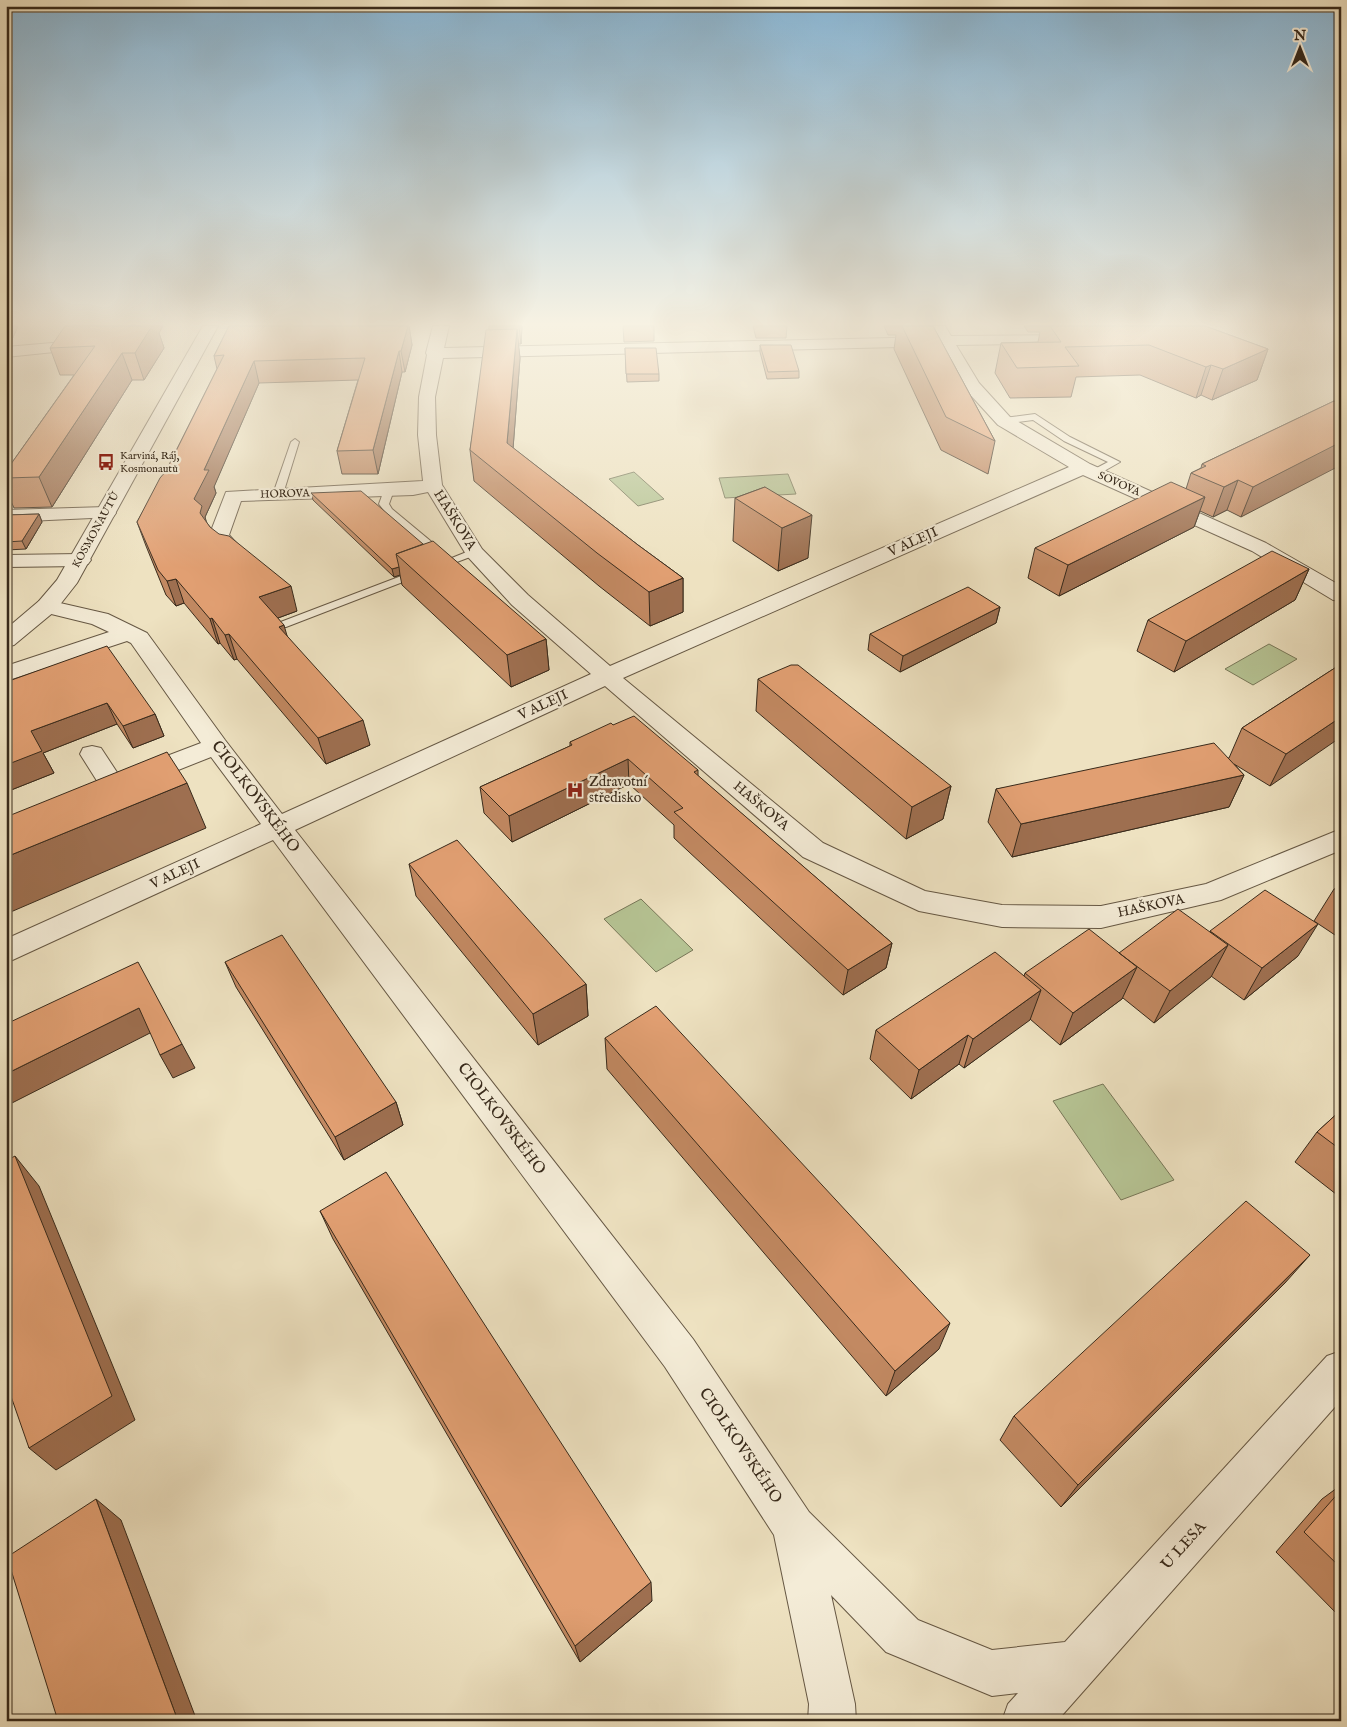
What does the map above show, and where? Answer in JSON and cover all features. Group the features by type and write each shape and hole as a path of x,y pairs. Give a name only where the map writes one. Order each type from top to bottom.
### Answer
{"street":[{"name":"KOSMONAUTŮ","path":"6,640 47,606 66,583 81,560 166,407"},
{"name":"HAŠKOVA","path":"426,407 427,435 433,485 474,552 520,600 607,676 814,850 919,900 1002,916 1101,917 1211,893 1341,838"},
{"name":"SOVOVA","path":"991,407 1004,421 1089,471 1259,547 1341,595"},
{"name":"V ALEJI","path":"6,952 607,676 1089,471"},
{"name":"HOROVA","path":"236,554 219,536 233,496 413,489 433,485"},
{"path":"6,516 106,513"},
{"path":"6,561 81,560"},
{"name":"CIOLKOVSKÉHO","path":"47,606 100,619 139,638 216,746 679,1353 794,1527 832,1704 832,1721"},
{"path":"6,674 128,632"},
{"path":"88,797 216,746"},
{"path":"92,754 113,786"},
{"name":"U LESA","path":"1026,1721 1341,1370"},
{"path":"794,1527 902,1636 992,1673 1078,1664"}],"lane":[{"path":"1004,421 1035,417 1067,439 1115,462 1089,471"},
{"path":"278,494 295,442"},
{"path":"389,490 384,504 389,511 448,561"},
{"path":"282,625 474,552"}],"green space":[{"path":"634,472 664,499 638,506 609,479"},
{"path":"788,474 796,494 725,498 719,478"},
{"path":"1269,644 1297,659 1253,685 1225,669"},
{"path":"641,899 693,950 656,972 604,919"},
{"path":"1103,1084 1174,1180 1121,1200 1053,1101"}],"building":[{"path":"52,407 86,407 39,477 6,478 6,471"},
{"path":"198,407 233,407 204,470 209,470 194,499 202,506 200,513 210,527 219,534 229,536 291,586 259,597 284,625 279,627 363,720 318,738 229,634 225,635 176,579 167,581 158,570 137,522 160,478 166,471"},
{"path":"350,407 384,407 373,450 337,451"},
{"path":"476,407 510,407 507,443 683,578 649,592 597,553 470,450"},
{"path":"941,407 976,407 995,441 946,417"},
{"path":"1322,407 1341,407 1341,442 1253,487 1238,480 1224,487 1191,473 1206,466 1202,464"},
{"path":"1171,482 1205,497 1068,565 1035,548"},
{"path":"765,487 812,515 782,528 735,498"},
{"path":"361,491 423,544 396,554 399,567 392,569 311,493"},
{"path":"39,514 22,541 6,542 6,515"},
{"path":"433,541 546,639 507,655 396,554"},
{"path":"1272,551 1309,569 1186,641 1148,620"},
{"path":"968,587 1000,607 903,656 870,634"},
{"path":"107,646 155,714 123,726 107,703 31,731 42,751 6,765 6,682"},
{"path":"1341,664 1341,717 1286,754 1242,728"},
{"path":"791,665 798,665 951,786 912,807 758,679"},
{"path":"634,716 698,770 694,772 892,943 848,970 674,812 683,808 628,759 509,816 480,787 572,745 570,742 611,723 613,725"},
{"path":"1214,743 1244,775 1021,824 996,789"},
{"path":"167,752 187,783 6,857 6,817"},
{"path":"457,840 586,984 533,1014 409,864"},
{"path":"1341,883 1341,894 1334,889"},
{"path":"1265,890 1318,924 1262,968 1210,931"},
{"path":"1178,909 1228,945 1170,991 1119,953"},
{"path":"1089,929 1137,967 1073,1013 1025,973"},
{"path":"282,935 396,1102 335,1137 225,962"},
{"path":"995,952 1041,990 973,1039 968,1035 919,1070 876,1030"},
{"path":"138,962 182,1044 160,1055 139,1008 6,1074 6,1024"},
{"path":"656,1006 950,1323 895,1371 605,1038"},
{"path":"1341,1110 1341,1150 1317,1132"},
{"path":"15,1156 112,1396 29,1448 6,1382 6,1161"},
{"path":"386,1172 651,1582 575,1646 320,1211"},
{"path":"1246,1201 1310,1255 1078,1485 1014,1416"},
{"path":"1341,1490 1341,1568 1304,1532"},
{"path":"96,1499 178,1721 58,1721 7,1557"}],"place":[{"name":"Karviná, Ráj, Kosmonautů","path":"106,462"},
{"name":"Zdravotní středisko","path":"575,790"}]}
